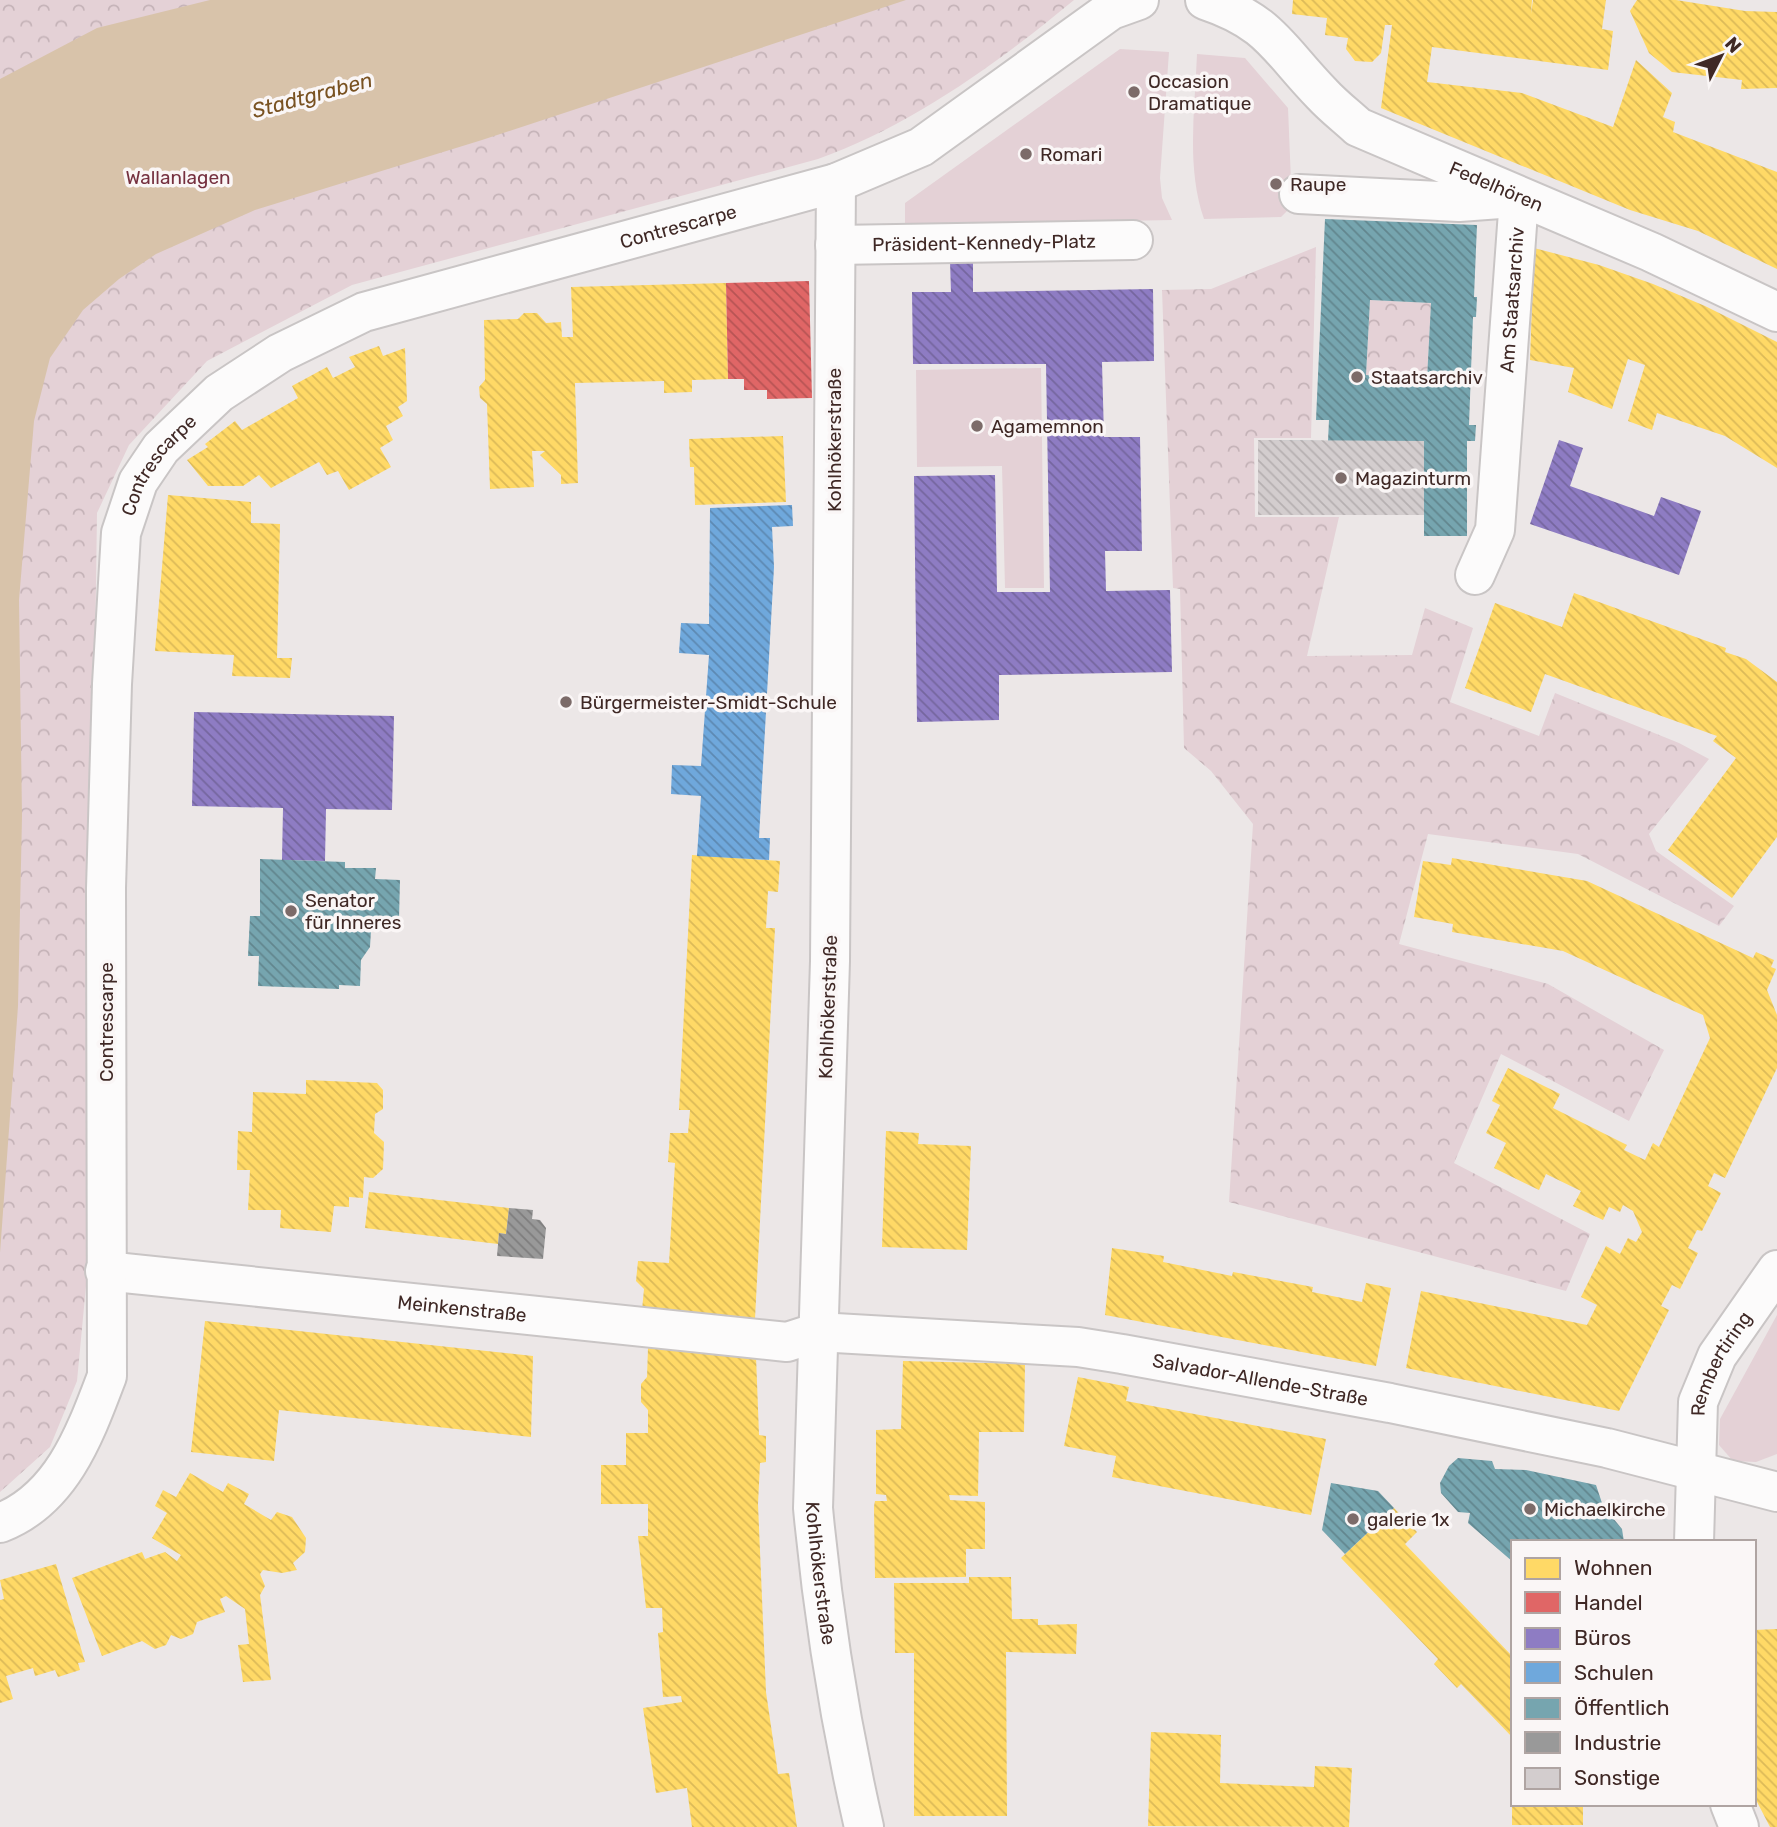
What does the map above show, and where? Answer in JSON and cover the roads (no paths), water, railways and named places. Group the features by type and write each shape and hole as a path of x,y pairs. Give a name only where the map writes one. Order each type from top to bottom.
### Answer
{"street":[{"name":"Contrescarpe","path":"0,1522 15,1517 45,1495 82,1442 107,1377 106,888 111,684 121,533 138,482 161,448 219,393 280,353 364,312 836,183 921,147 1111,10 1139,0"},
{"path":"1205,0 1248,8"},
{"name":"Fedelhören","path":"1248,8 1322,94 1358,127 1519,198 1651,252 1777,312"},
{"name":"Kohlhökerstraße","path":"836,183 834,720 813,1508 819,1571 849,1759 864,1827"},
{"name":"Am Staatsarchiv","path":"1299,194 1459,202 1519,198 1495,530 1475,575"},
{"name":"Präsident-Kennedy-Platz","path":"835,245 1133,240"},
{"name":"Rembertiring","path":"1694,1540 1698,1402 1717,1356 1777,1270"},
{"name":"Meinkenstraße","path":"105,1271 787,1342 818,1332"},
{"name":"Salvador-Allende-Straße","path":"818,1332 1077,1347 1122,1354 1414,1408 1607,1448 1777,1492"},
{"path":"1731,1806 1739,1827"}],"water":[{"name":"Stadtgraben","path":"210,0 906,0 482,140 255,210 156,254 119,279 83,310 50,358 34,421 19,600 22,816 18,1006 0,1253 0,79 97,28"}],"place":[{"name":"Occasion Dramatique","path":"1134,92"},
{"name":"Romari","path":"1026,154"},
{"name":"Raupe","path":"1276,184"},
{"name":"Staatsarchiv","path":"1357,377"},
{"name":"Agamemnon","path":"977,426"},
{"name":"Magazinturm","path":"1341,478"},
{"name":"Bürgermeister-Smidt-Schule","path":"566,702"},
{"name":"Senator für Inneres","path":"291,911"},
{"name":"Michaelkirche","path":"1530,1509"},
{"name":"galerie 1x","path":"1353,1519"}],"park label":[{"name":"Wallanlagen","path":"178,177"}]}
